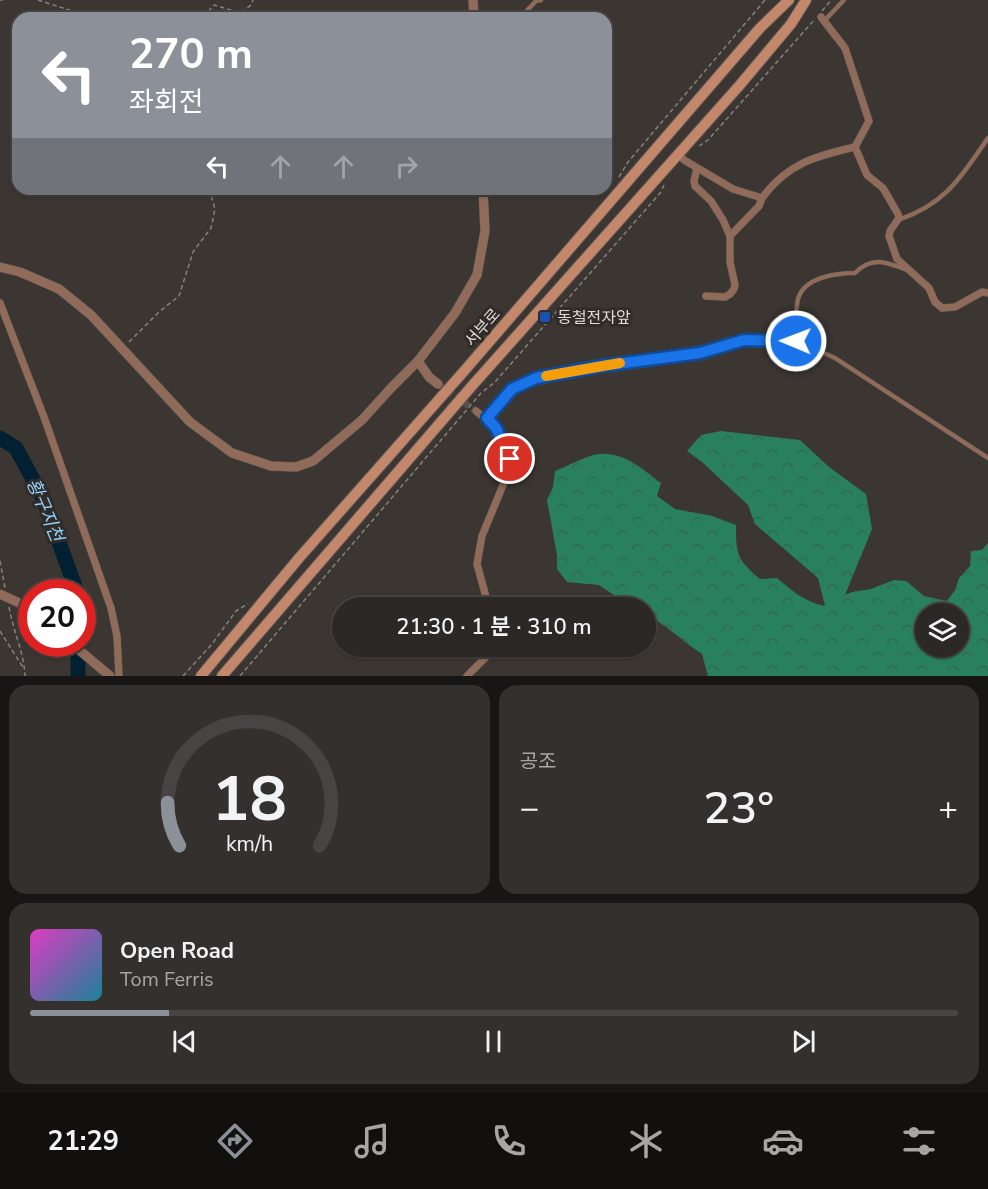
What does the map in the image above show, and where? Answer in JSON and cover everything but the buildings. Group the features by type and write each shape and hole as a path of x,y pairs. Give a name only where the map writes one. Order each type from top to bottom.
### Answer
{"main road":[{"name":"서부로","path":"201,676 300,558 676,124 760,28 789,0"},
{"name":"서부로","path":"222,676 471,387 681,157 791,24 806,0"}],"street":[{"path":"730,236 759,206 774,181 819,155 855,147 869,121 845,48 823,19"},
{"path":"855,147 867,175 883,188 898,214 898,220 889,236 897,259 929,288 935,302 942,308 955,307 982,292 988,293"},
{"path":"681,157 733,189 762,198"},
{"path":"697,168 695,186 711,201 730,236 730,262 735,285 730,294 725,297 706,296"},
{"path":"0,267 20,272 59,289 91,315 190,422 232,453 271,466 296,467 313,461 362,420 418,361 455,313 477,275 485,231 483,195"},
{"path":"0,303 44,417 111,608 117,636 119,676"},
{"path":"418,361 429,377 438,384"},
{"path":"476,411 496,428 510,459 508,473 482,536 477,564 486,597"},
{"path":"3,594 18,602"},
{"path":"87,657 110,676"},
{"path":"467,676 487,657"}],"lane":[{"path":"526,12 537,0"},
{"path":"823,19 844,0"},
{"path":"898,220 913,214 950,190 988,138"},
{"path":"796,341 798,298 811,283 823,277 855,273 864,263 875,261 910,271"},
{"path":"487,418 512,389 536,378 601,366 700,353 744,340 796,341 835,357 988,458"}],"path":[{"path":"38,0 75,12"},
{"path":"242,12 251,5 253,0"},
{"path":"615,183 627,162 765,0"},
{"path":"681,157 708,140 831,0"},
{"path":"208,12 214,5 238,12"},
{"path":"240,676 481,393 495,382 661,192 667,179"},
{"path":"123,348 159,312 179,296 193,252 211,228 215,209 212,195"},
{"path":"0,561 3,594"},
{"path":"183,676 212,644 236,610 254,601"},
{"path":"8,605 24,658 25,676"},
{"path":"0,631 25,669"}],"green space":[{"path":"721,431 800,440 829,467 866,494 872,529 845,595 871,589 894,580 906,581 924,596 947,601 955,590 959,578 970,566 971,551 982,550 988,543 988,676 708,676 702,654 656,621 656,597 617,597 599,585 567,582 557,569 557,555 547,500 553,487 555,471 590,456 608,454 640,467 661,483 657,496 675,509 712,516 736,525 739,556 752,572 760,579 777,578 805,599 825,606 818,578 755,524 748,505 687,451 701,435"}],"waterway":[{"name":"황구지천","path":"0,438 16,448 43,498 72,579"},
{"name":"황구지천","path":"78,657 78,676"}],"tunnel":[{"path":"438,384 476,411"}],"slow traffic":[{"path":"546,376 620,363"}],"place":[{"name":"동철전자앞","path":"545,317"}],"route":[{"path":"510,459 496,428 487,418 512,389 536,378 601,366 700,353 744,340 796,341"}]}
